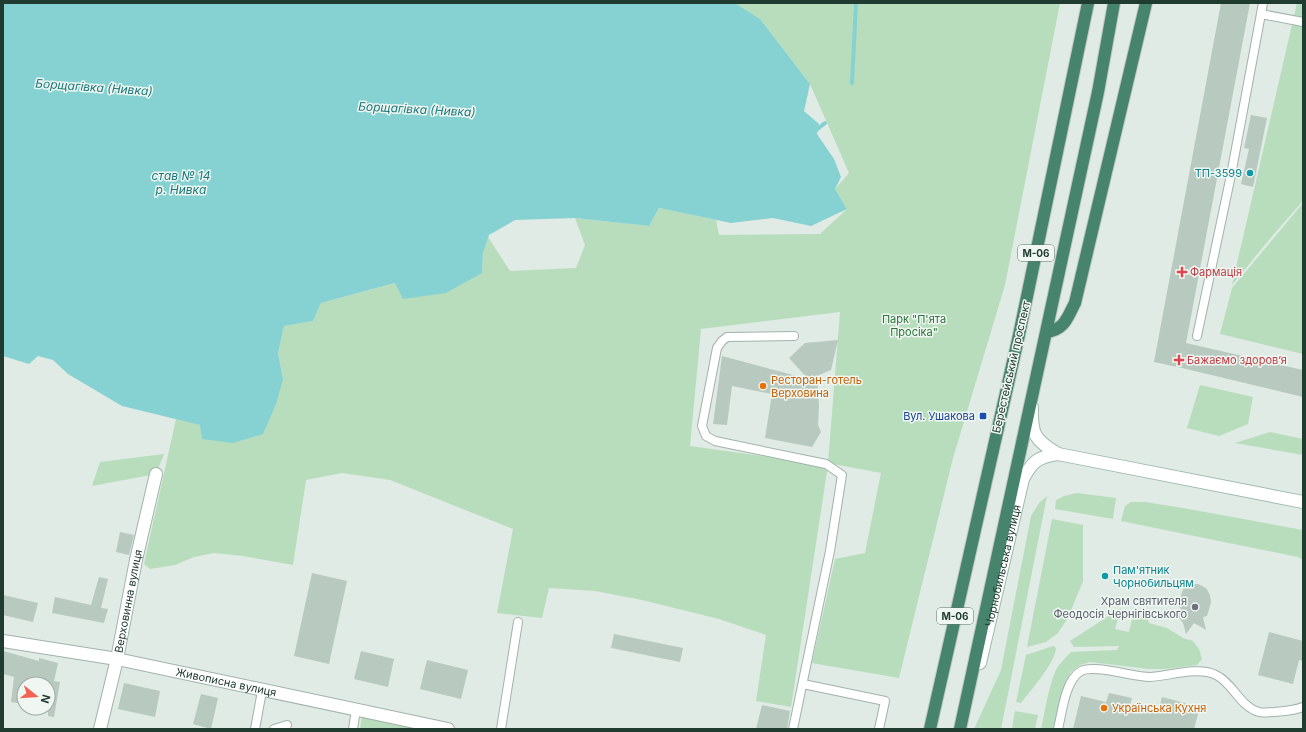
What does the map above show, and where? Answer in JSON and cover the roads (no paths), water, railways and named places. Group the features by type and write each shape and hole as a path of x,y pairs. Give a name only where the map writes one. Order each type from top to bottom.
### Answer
{"highway":[{"name":"Берестейський проспект","path":"930,729 1019,335 1088,3"},
{"name":"М-06","path":"960,729 1098,92 1114,3"},
{"path":"1046,332 1056,331 1064,324 1075,303 1146,3"}],"street":[{"name":"Чорнобильська вулиця","path":"1033,396 1032,420 1035,435 1042,444 1058,454"},
{"name":"Чорнобильська вулиця","path":"968,695 978,675 1023,479 1030,466 1036,460 1045,456 1058,454 1303,502"},
{"name":"Верховинна вулиця","path":"100,729 117,660 136,560 156,474"},
{"name":"Живописна вулиця","path":"3,641 117,660 448,729"}],"lane":[{"path":"1198,336 1231,175 1262,3"},
{"path":"1260,14 1303,22"},
{"path":"794,336 727,337 722,341 717,348 702,426 706,436 715,441 826,464 842,475 830,551 794,729"},
{"path":"500,729 518,622"},
{"path":"1058,729 1068,686 1074,676 1082,671 1093,669 1149,677 1207,672 1216,675 1226,682 1250,708 1259,712 1294,711 1303,707"},
{"path":"803,684 885,701 879,729"},
{"path":"254,729 262,691"},
{"path":"353,729 356,710"},
{"path":"274,729 287,724"}],"water":[{"name":"став № 14 р. Нивка","path":"3,3 735,3 760,19 810,84 804,111 819,124 817,134 834,159 841,177 835,189 847,209 811,226 773,218 731,223 659,208 649,226 575,218 515,220 489,235 483,253 482,273 446,293 403,299 395,283 321,303 313,321 284,326 278,353 283,379 276,404 263,434 233,443 202,439 200,425 122,406 68,374 53,360 38,356 29,364 3,356"}],"waterway":[{"name":"Борщагівка (Нивка)","path":"852,83 856,3"},
{"name":"Борщагівка (Нивка)","path":"815,131 825,123"}],"place":[{"name":"ТП-3599","path":"1250,173"},
{"name":"Фармація","path":"1182,272"},
{"name":"Бажаємо здоровʼя","path":"1179,360"},
{"name":"Ресторан-готель Верховина","path":"763,386"},
{"name":"Вул. Ушакова","path":"983,416"},
{"name":"Пам'ятник Чорнобильцям","path":"1105,576"},
{"name":"Храм святителя Феодосія Чернігівського","path":"1195,607"},
{"name":"Українська Кухня","path":"1104,708"}],"park label":[{"name":"Парк \"П'ята Просіка\"","path":"914,325"}]}
